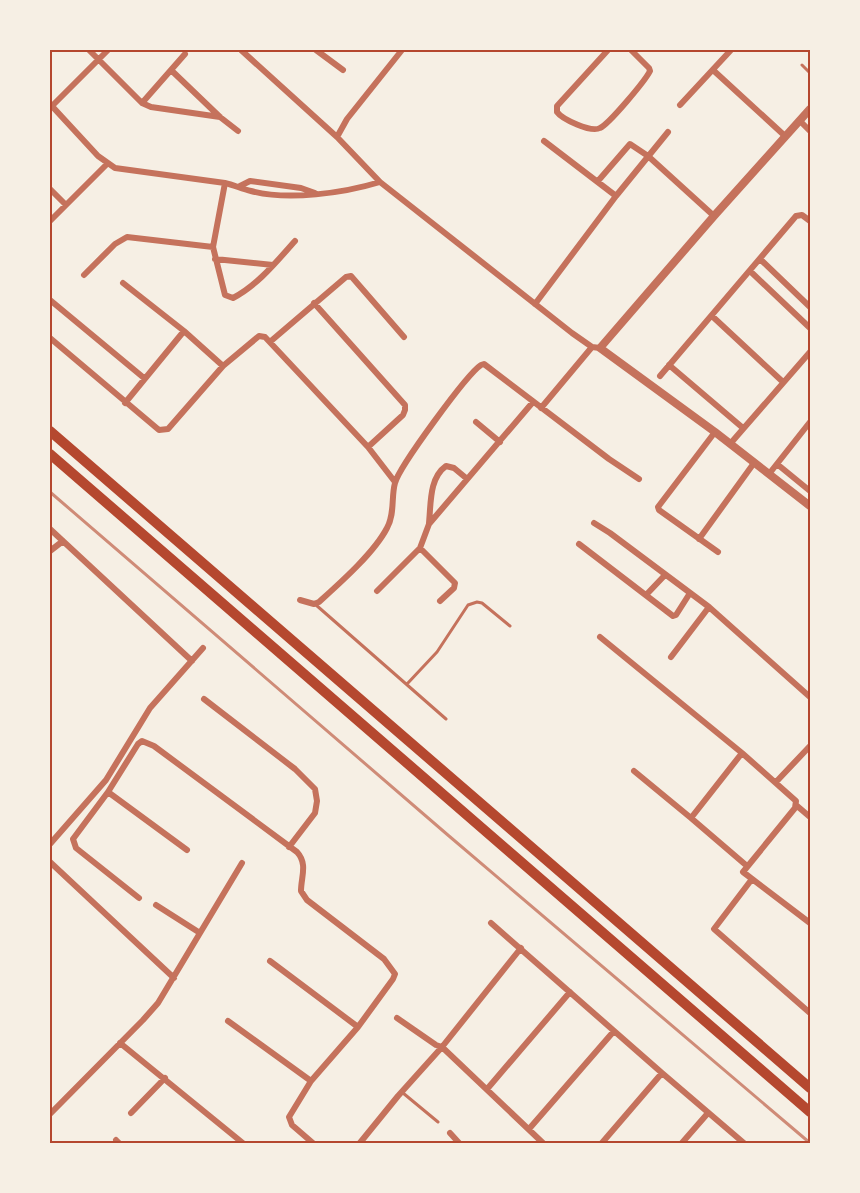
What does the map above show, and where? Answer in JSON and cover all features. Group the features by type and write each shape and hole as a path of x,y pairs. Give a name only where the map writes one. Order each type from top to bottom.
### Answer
{"highway":[{"path":"50,431 810,1088"},
{"path":"50,454 810,1112"}],"street":[{"path":"88,50 142,103 151,107 219,117"},
{"path":"108,50 51,105 98,156 115,168 225,183 250,191 299,197 315,193 351,190 380,182"},
{"path":"241,50 337,137 380,182 535,304 715,432 810,507"},
{"path":"316,50 343,70"},
{"path":"337,137 347,119 402,50"},
{"path":"608,50 557,105 557,112 563,119 594,129 600,128 609,119 650,71 631,50"},
{"path":"680,105 731,50"},
{"path":"142,103 185,54"},
{"path":"171,70 219,117 238,131"},
{"path":"713,70 785,136"},
{"path":"541,408 810,110"},
{"path":"800,121 810,131"},
{"path":"535,304 616,196 668,132"},
{"path":"544,141 616,196"},
{"path":"598,181 629,144 648,156 714,216"},
{"path":"50,221 107,164"},
{"path":"225,183 213,247 225,295 233,298 243,292 295,241"},
{"path":"50,189 66,205"},
{"path":"660,376 796,216 802,214 810,221"},
{"path":"84,275 115,244 127,237 213,247"},
{"path":"215,259 273,265"},
{"path":"760,259 810,307"},
{"path":"750,271 810,328"},
{"path":"271,341 346,277 351,276 404,337"},
{"path":"123,284 184,331 223,366"},
{"path":"50,300 144,378"},
{"path":"314,303 405,405 403,415 368,447"},
{"path":"712,316 783,382"},
{"path":"125,403 184,331"},
{"path":"50,338 159,430 168,429 223,366 259,336 265,337 368,447 395,482"},
{"path":"730,444 810,352"},
{"path":"300,600 314,604 325,597 377,544 389,526 395,482 427,430 477,366 484,364 639,479"},
{"path":"669,365 743,428"},
{"path":"429,524 533,402"},
{"path":"476,422 500,442"},
{"path":"769,474 810,422"},
{"path":"715,432 658,507 659,510 718,552"},
{"path":"699,539 754,463"},
{"path":"777,464 810,490"},
{"path":"377,591 420,548 429,524 435,477 440,470 446,466 454,468 466,478"},
{"path":"594,523 709,607 810,697"},
{"path":"50,529 192,661"},
{"path":"50,550 63,541"},
{"path":"579,544 673,616 676,615 690,593"},
{"path":"420,548 455,583 454,588 440,601"},
{"path":"646,595 665,575"},
{"path":"670,657 709,607"},
{"path":"600,637 742,753 796,801 796,805 810,817"},
{"path":"50,844 106,780 150,708 203,648"},
{"path":"204,699 295,769 315,789 317,801 315,813 289,847"},
{"path":"139,898 73,844 75,834 108,792 142,741 147,742 302,858 304,865 301,891 307,900 384,959 395,974 358,1027 312,1081 289,1117 292,1125 314,1143"},
{"path":"776,783 810,746"},
{"path":"691,818 742,753"},
{"path":"634,771 747,866"},
{"path":"108,792 187,850"},
{"path":"796,805 743,872 810,923"},
{"path":"50,862 174,978"},
{"path":"50,1114 144,1020 174,978 242,863"},
{"path":"752,879 714,930 810,1013"},
{"path":"156,905 200,933"},
{"path":"491,923 745,1143"},
{"path":"359,1143 442,1047 521,948"},
{"path":"270,961 358,1027"},
{"path":"488,1088 570,992"},
{"path":"397,1018 442,1047 544,1143"},
{"path":"228,1021 312,1081"},
{"path":"529,1129 614,1031"},
{"path":"120,1043 244,1143"},
{"path":"601,1143 662,1073"},
{"path":"132,1113 165,1078"},
{"path":"681,1143 708,1113"},
{"path":"450,1133 460,1143"}],"lane":[{"path":"802,65 810,73"},
{"path":"407,684 437,652 468,605 482,603 510,626"},
{"path":"314,604 446,719"},
{"path":"401,1092 438,1122"}],"railway":[{"path":"50,492 810,1143"}]}
